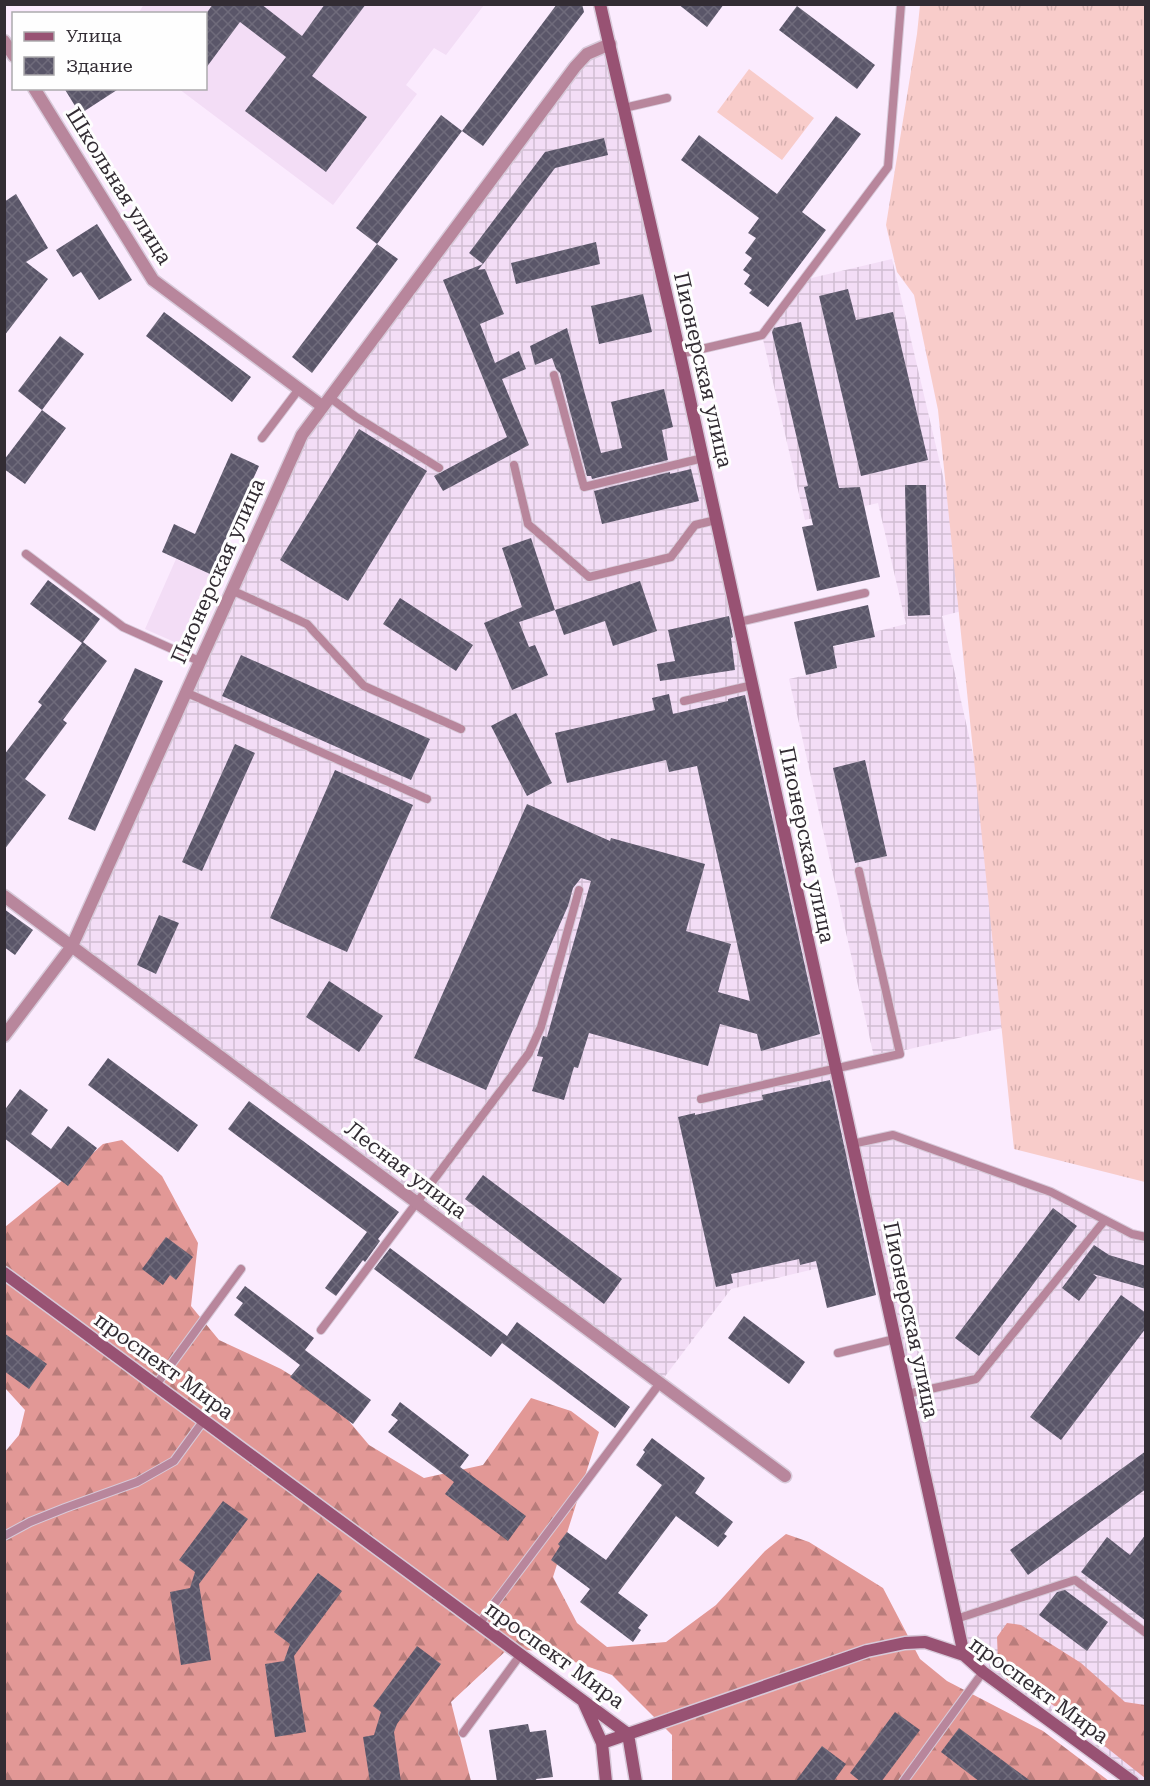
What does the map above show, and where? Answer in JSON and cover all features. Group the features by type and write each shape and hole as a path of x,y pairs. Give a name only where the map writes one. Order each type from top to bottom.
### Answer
{"street":[{"name":"Пионерская улица","path":"600,4 703,458 964,1655"},
{"name":"Пионерская улица","path":"4,1036 72,946 302,435 575,68 587,54 610,44"},
{"name":"Школьная улица","path":"35,90 153,280 299,389 325,402"},
{"name":"Лесная улица","path":"4,896 785,1476"},
{"name":"проспект Мира","path":"4,1273 628,1734 867,1652 905,1643 925,1642 964,1655 983,1672 1132,1782"},
{"path":"582,1699 602,1743 606,1782"},
{"path":"602,1743 628,1734 636,1782"}],"lane":[{"path":"680,354 762,335 888,167 901,4"},
{"path":"624,108 667,98"},
{"path":"554,375 584,487 703,458"},
{"path":"262,438 299,389"},
{"path":"325,402 356,417 439,468"},
{"path":"514,465 528,524 589,577 671,557 695,525 716,520"},
{"path":"26,554 123,627 199,661"},
{"path":"231,590 308,624 364,686 461,729"},
{"path":"739,622 865,593"},
{"path":"684,701 753,685"},
{"path":"185,692 427,799"},
{"path":"701,1100 900,1054 859,871"},
{"path":"321,1330 530,1053 541,1026 579,890"},
{"path":"852,1144 893,1135 1051,1192 1132,1234 1146,1237"},
{"path":"907,1394 976,1379 1105,1220"},
{"path":"156,1385 241,1269"},
{"path":"838,1353 895,1339"},
{"path":"479,1624 660,1383"},
{"path":"4,1536 30,1522 137,1482 174,1461 204,1420"},
{"path":"956,1619 1075,1580 1146,1633"},
{"path":"463,1733 521,1654"},
{"path":"903,1782 983,1672"}],"shaded area":[{"path":"144,4 484,5 446,55 434,48 406,85 417,94 333,205 180,90 207,90 207,12 139,12"},
{"path":"604,46 852,1144 893,1135 1051,1192 1145,1237 1145,1781 1133,1781 964,1655 877,1254 731,1289 660,1383 72,946 287,464 575,67"},
{"path":"892,259 974,608 942,616 1033,1021 874,1057 789,679 837,668 833,647 875,637 874,632 906,624 878,503 805,520 762,335 803,280"},
{"path":"176,559 210,574 179,644 145,629"}],"green space":[{"path":"920,5 1145,5 1145,1182 1014,1149 938,410 914,295 897,272 886,225"},
{"path":"749,69 814,118 782,160 717,112"},
{"path":"122,1140 162,1176 198,1243 191,1306 219,1340 281,1369 332,1401 369,1445 424,1478 483,1465 531,1398 571,1411 599,1432 553,1577 577,1623 607,1647 666,1642 716,1605 765,1551 786,1534 809,1542 883,1588 920,1659 947,1681 1043,1731 1109,1781 672,1781 672,1735 612,1675 546,1652 509,1648 451,1702 471,1781 5,1781 4,1453 19,1435 25,1410 5,1388 5,1227 103,1144"},
{"path":"1007,1623 1021,1625 1081,1663 1125,1702 1145,1705 1145,1778 1039,1694 1007,1680 998,1661 997,1637"}],"building":[{"path":"213,4 261,4 302,36 325,4 366,4 312,76 367,117 326,172 245,111 286,57 240,22 207,67 207,13"},
{"path":"557,4 582,4 584,12 483,146 462,131"},
{"path":"678,4 724,4 707,27"},
{"path":"797,6 875,65 857,89 779,30"},
{"path":"65,90 117,90 80,114"},
{"path":"441,115 462,131 377,244 356,228"},
{"path":"836,116 861,134 802,212 826,230 768,307 749,293 752,290 744,284 750,275 743,270 752,258 745,253 756,238 748,233 759,218 681,160 699,135 777,194"},
{"path":"604,138 608,155 555,168 483,264 469,253 545,152"},
{"path":"16,194 48,248 26,262 48,279 4,336 4,202"},
{"path":"97,224 132,280 99,300 81,272 73,277 56,250"},
{"path":"596,242 600,264 516,284 511,263"},
{"path":"377,244 398,259 312,373 292,357"},
{"path":"483,264 478,270 485,269 504,314 480,324 495,363 519,351 526,369 502,379 529,445 443,491 434,476 507,437 443,280"},
{"path":"848,289 856,320 893,312 928,460 861,476 819,296"},
{"path":"643,294 652,332 599,344 591,306"},
{"path":"164,312 251,377 232,402 146,336"},
{"path":"801,322 839,488 860,487 880,577 817,591 802,527 813,525 804,487 808,486 772,332 774,328"},
{"path":"567,328 601,453 622,448 611,402 664,389 673,427 662,430 668,460 592,479 591,476 587,476 560,373 552,358 535,365 530,346"},
{"path":"60,336 84,354 42,410 18,391"},
{"path":"42,410 66,428 25,484 4,469 4,460"},
{"path":"359,429 427,471 348,601 280,560"},
{"path":"231,453 259,466 210,574 162,552 174,524 195,534"},
{"path":"691,469 699,501 602,524 594,491"},
{"path":"905,485 926,485 930,615 908,616"},
{"path":"531,538 555,610 519,622 529,647 535,645 548,675 512,690 484,623 522,607 502,548"},
{"path":"48,580 100,619 83,642 107,661 63,720 67,723 25,779 46,795 4,850 4,755 42,705 38,702 82,643 30,604"},
{"path":"640,581 657,631 613,646 605,621 564,635 555,610"},
{"path":"400,598 473,645 456,671 383,624"},
{"path":"868,605 875,637 833,646 837,668 806,675 794,622"},
{"path":"729,616 735,670 660,681 657,664 675,661 668,630"},
{"path":"241,655 430,739 411,780 222,696"},
{"path":"135,668 163,681 95,831 68,819"},
{"path":"669,694 673,714 745,695 820,1034 761,1051 757,1034 720,1024 708,1066 589,1033 578,1068 574,1067 564,1100 532,1091 543,1057 537,1056 543,1036 547,1037 591,881 581,878 573,888 568,906 486,1090 414,1058 527,804 610,841 611,838 705,864 686,931 731,944 718,992 750,1001 697,766 669,772 666,760 567,783 555,733 655,710 652,698"},
{"path":"516,713 552,783 527,796 491,726"},
{"path":"235,744 255,753 202,871 182,862"},
{"path":"865,760 887,856 855,863 833,768"},
{"path":"335,770 413,805 347,952 270,918"},
{"path":"4,909 33,930 15,955 4,947"},
{"path":"159,915 179,923 156,974 137,965"},
{"path":"329,981 383,1016 359,1052 306,1017"},
{"path":"108,1058 198,1125 178,1152 88,1085"},
{"path":"830,1080 876,1295 827,1308 816,1261 800,1265 799,1259 731,1274 733,1283 716,1287 678,1117 763,1100 762,1095"},
{"path":"20,1089 48,1110 31,1134 51,1149 68,1126 97,1148 68,1186 4,1138 4,1111"},
{"path":"249,1101 399,1212 378,1239 380,1241 365,1262 363,1260 336,1296 325,1288 367,1232 228,1129"},
{"path":"483,1175 622,1279 604,1304 465,1199"},
{"path":"1053,1208 1077,1226 979,1356 955,1338"},
{"path":"166,1237 193,1257 176,1280 170,1275 163,1285 142,1269"},
{"path":"1094,1245 1109,1255 1146,1266 1146,1289 1093,1274 1097,1277 1079,1301 1062,1288"},
{"path":"390,1248 507,1336 517,1322 630,1407 615,1428 502,1343 491,1357 374,1269"},
{"path":"245,1286 314,1338 305,1350 371,1400 353,1424 290,1377 300,1365 234,1315 243,1303 236,1298"},
{"path":"1121,1295 1146,1313 1146,1328 1061,1440 1030,1417"},
{"path":"744,1316 805,1362 789,1384 728,1338"},
{"path":"4,1333 47,1364 29,1389 4,1371"},
{"path":"400,1402 469,1455 460,1467 526,1516 508,1541 445,1494 454,1482 388,1432 398,1420 391,1415"},
{"path":"652,1438 705,1478 695,1493 733,1522 724,1534 727,1536 718,1547 676,1516 618,1593 648,1615 638,1628 641,1630 633,1642 580,1602 590,1589 551,1560 560,1546 558,1544 567,1532 606,1560 662,1485 636,1465"},
{"path":"1146,1451 1146,1489 1028,1575 1010,1550"},
{"path":"223,1501 248,1519 199,1584 211,1660 181,1665 170,1592 190,1588 195,1572 179,1560"},
{"path":"1146,1534 1146,1621 1081,1572 1107,1537 1130,1555"},
{"path":"318,1573 342,1591 294,1656 306,1732 275,1737 265,1664 284,1661 290,1644 274,1632"},
{"path":"1065,1590 1108,1622 1087,1651 1039,1615 1057,1592"},
{"path":"417,1646 441,1664 397,1724 394,1732 401,1782 370,1782 363,1737 374,1735 381,1712 373,1706"},
{"path":"895,1712 920,1730 881,1782 861,1782 850,1773"},
{"path":"528,1724 530,1732 546,1730 553,1777 536,1779 537,1782 497,1782 489,1730"},
{"path":"959,1728 1032,1782 980,1782 941,1752"},
{"path":"822,1746 846,1764 833,1782 795,1782"}]}
